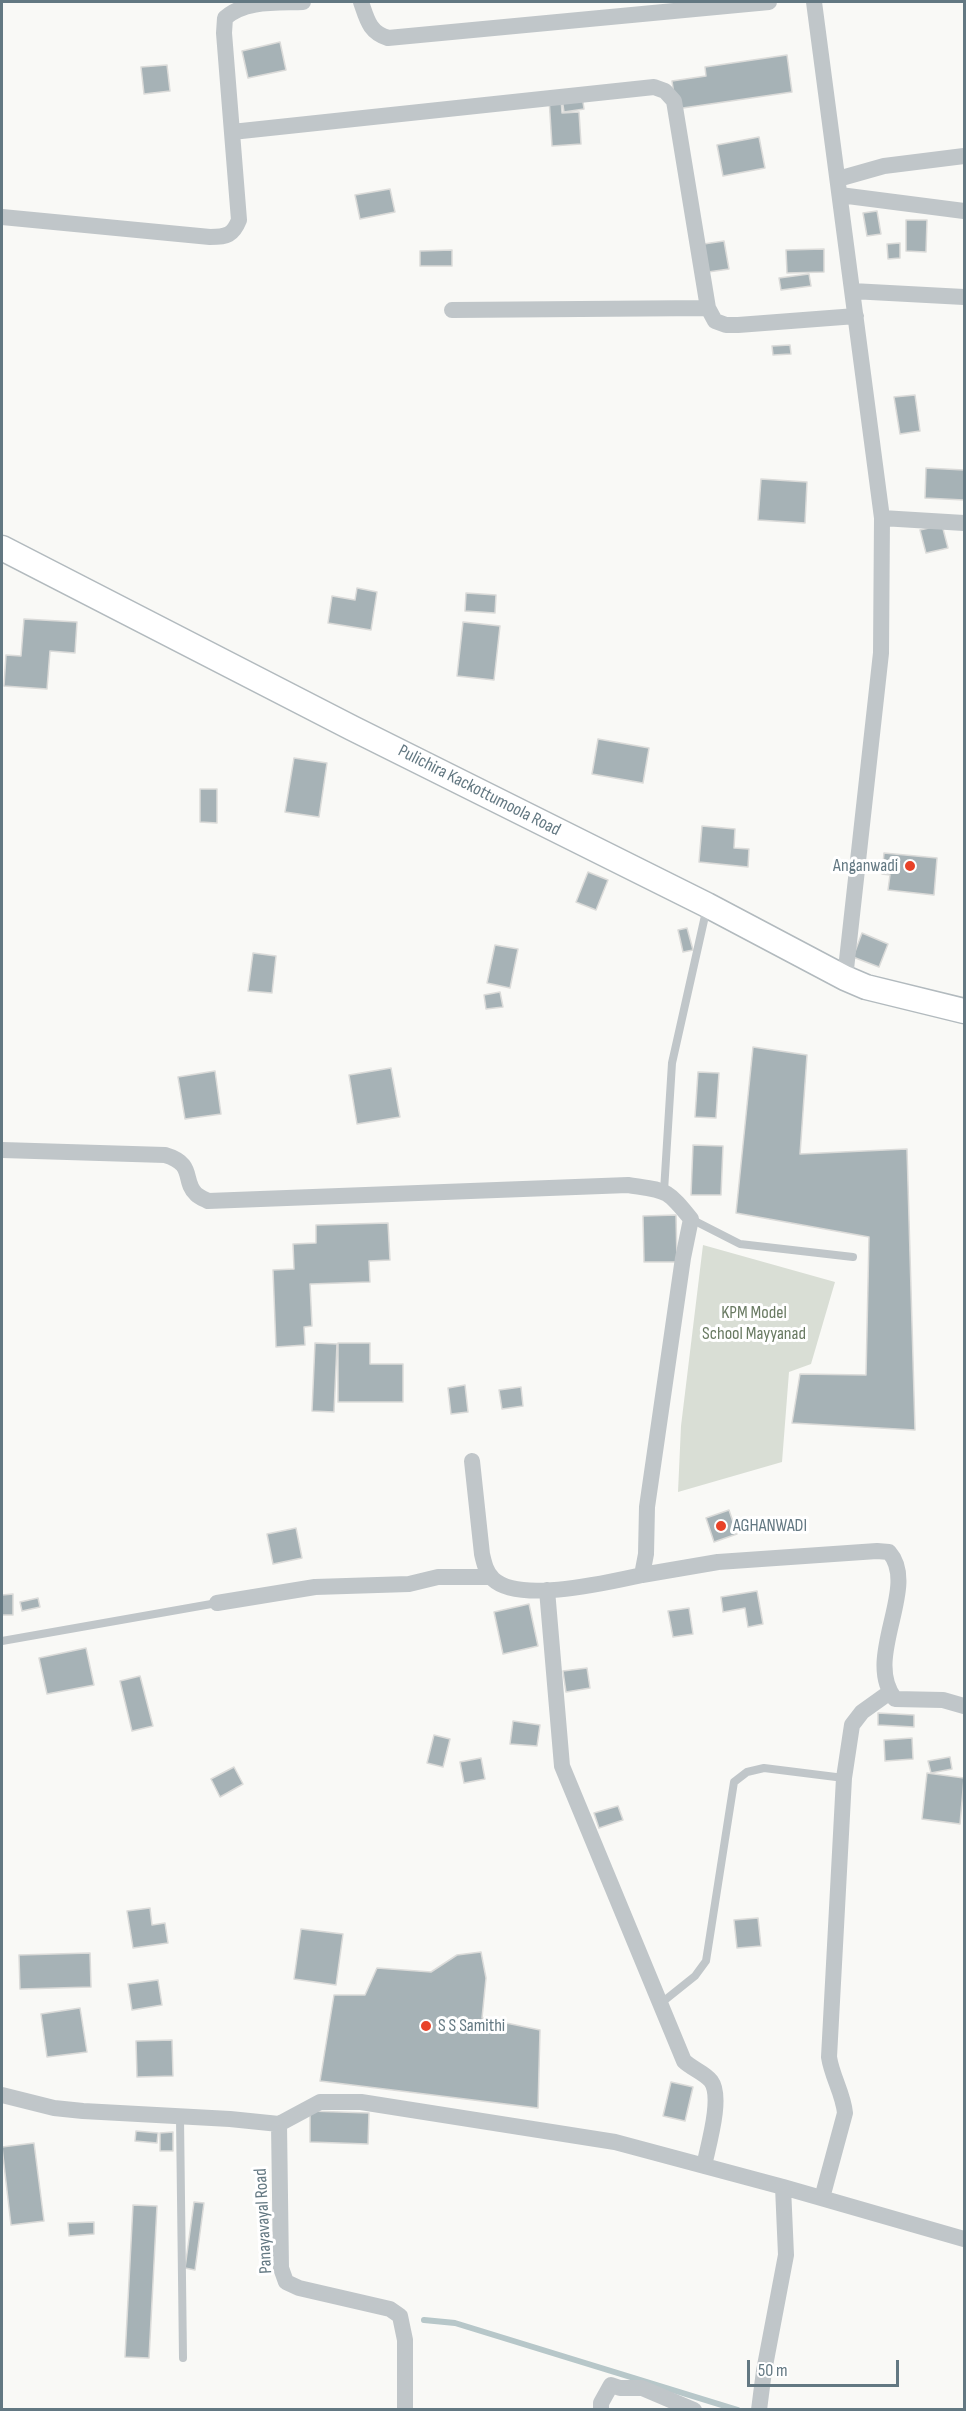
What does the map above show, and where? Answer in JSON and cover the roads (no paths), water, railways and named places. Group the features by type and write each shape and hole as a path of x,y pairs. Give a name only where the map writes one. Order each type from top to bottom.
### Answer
{"main road":[{"name":"Pulichira Kackottumoola Road","path":"2,548 352,728 707,905 845,978 866,987 964,1011"}],"street":[{"path":"2,217 210,237 225,237 234,232 239,220 224,33 225,18 234,10 246,5 303,2"},
{"path":"361,2 369,24 378,34 388,38 770,2"},
{"path":"814,2 882,518 881,653 845,978"},
{"path":"232,132 654,87 665,92 674,101 708,308 715,321 726,325 855,316"},
{"path":"839,187 884,166 964,156"},
{"path":"839,187 964,211"},
{"path":"852,291 964,297"},
{"path":"452,310 708,308"},
{"path":"882,518 964,524"},
{"path":"2,1150 165,1155 177,1158 183,1166 194,1193 208,1201 628,1185 664,1191 672,1196 691,1219 683,1258 647,1507 646,1554 642,1575"},
{"path":"472,1461 482,1554 491,1577 496,1582 519,1590 547,1590 600,1584 718,1562 889,1552 896,1560 899,1576 884,1669 890,1692 895,1699 943,1700 964,1706"},
{"path":"217,1603 315,1587 410,1584 438,1577 491,1577"},
{"path":"547,1590 562,1766 684,2061 710,2080 715,2091 716,2104 704,2166"},
{"path":"822,2198 845,2113 844,2100 831,2070 829,2057 844,1778 852,1725 862,1712 890,1692"},
{"path":"2,2095 54,2108 279,2124 320,2102 361,2102 615,2142 964,2239"},
{"name":"Panayavayal Road","path":"279,2124 281,2268 286,2282 299,2288 390,2309 400,2316 405,2340 405,2409"},
{"path":"759,2409 786,2255 783,2187"},
{"path":"601,2409 601,2403 611,2385 620,2388 642,2388 694,2409"}],"lane":[{"path":"664,1191 672,1063 707,905"},
{"path":"691,1219 740,1244 853,1257"},
{"path":"2,1641 217,1603"},
{"path":"660,2004 695,1976 706,1961 734,1782 747,1772 764,1768 844,1778"},
{"path":"180,2118 183,2358"}],"waterway":[{"path":"424,2320 455,2323 738,2410"}],"place":[{"name":"Anganwadi","path":"910,866"},
{"name":"AGHANWADI","path":"721,1526"},
{"name":"S S Samithi","path":"426,2026"}],"park label":[{"name":"KPM Model School Mayyanad","path":"754,1323"}]}
